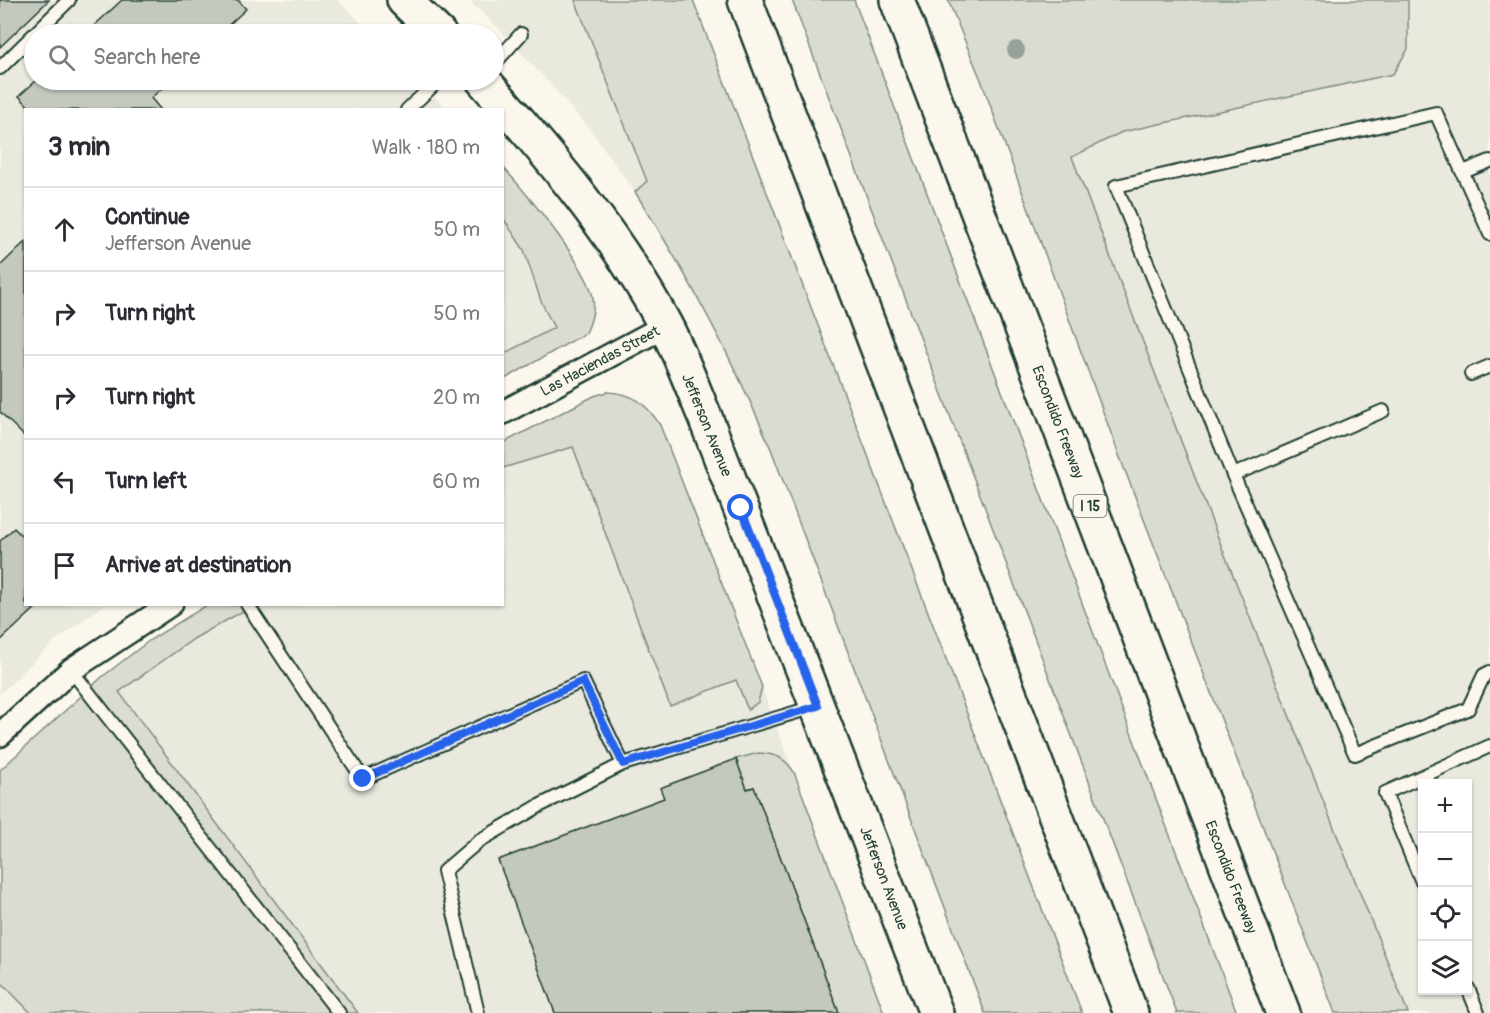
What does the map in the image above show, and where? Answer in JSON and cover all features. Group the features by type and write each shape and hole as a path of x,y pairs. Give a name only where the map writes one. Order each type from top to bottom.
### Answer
{"main road":[{"path":"745,0 1131,1013"},
{"name":"Escondido Freeway","path":"897,0 1283,1013"},
{"path":"411,2 430,24"},
{"name":"Jefferson Avenue","path":"492,90 552,158 599,221 665,326 705,417 936,1013"}],"street":[{"name":"Las Haciendas Street","path":"504,412 665,326"},
{"path":"0,735 71,670 168,606"}],"lane":[{"path":"45,24 69,0"},
{"path":"504,53 521,34"},
{"path":"0,68 24,44"},
{"path":"409,108 428,90"},
{"path":"1490,234 1436,113 1116,186 1233,475 1355,754 1468,709 1484,675 1490,672"},
{"path":"1463,172 1490,161"},
{"path":"1471,374 1490,366"},
{"path":"1233,475 1383,411"},
{"path":"248,606 363,779 583,681 623,764"},
{"path":"71,670 339,1013"},
{"path":"478,1013 444,871 479,841 539,806 623,764 818,706"},
{"path":"1418,872 1385,793 1490,746"},
{"path":"1470,995 1478,1013"}],"shaded area":[{"path":"0,0 338,0 362,24 24,24 24,90 428,90 446,108 24,108 24,606 103,606 55,641 0,694"},
{"path":"468,0 575,0 647,181 635,192 592,132 504,35 504,24 494,24"},
{"path":"575,0 693,0 1082,1013 985,1013 771,449 709,318 635,192 647,181"},
{"path":"792,0 854,0 1237,1013 1177,1013"},
{"path":"948,0 1408,0 1408,49 1393,74 1122,132 1072,157 1219,540 1408,1013 1335,1013 1119,455 981,80"},
{"path":"1012,0 1490,0 1490,1013 1408,1013 1219,540"},
{"path":"504,168 566,246 586,279 594,303 592,318 586,333 504,379 504,353 554,328 541,301 524,250 504,220"},
{"path":"504,169 562,240 591,291 594,303 592,320 586,333 504,379"},
{"path":"607,392 632,397 644,405 660,425 762,687 758,702 748,710 736,680 670,706 573,447 504,468 504,442 594,396"},
{"path":"625,431 756,672 884,1013 358,1013 119,691 195,638 252,606 504,606 504,468"},
{"path":"205,606 252,606 195,638 119,692 358,1013 31,1013 0,981 0,770 102,677 150,640"},
{"path":"758,753 779,757 794,772 884,1013 839,1013 754,787 747,789 736,759"},
{"path":"0,981 31,1013 0,1013"}],"building":[{"path":"0,0 49,0 0,47"},
{"path":"122,0 238,0 246,9 230,24 96,24"},
{"path":"26,90 160,90 151,98 159,108 30,108 19,96"},
{"path":"24,243 24,436 0,412 0,266"},
{"path":"14,528 24,538 24,606 38,606 0,641 0,541"},
{"path":"736,759 747,789 754,787 839,1013 555,1013 498,860 664,798 660,788"}],"route":[{"path":"363,779 583,681 623,764 818,706 741,508"}]}
